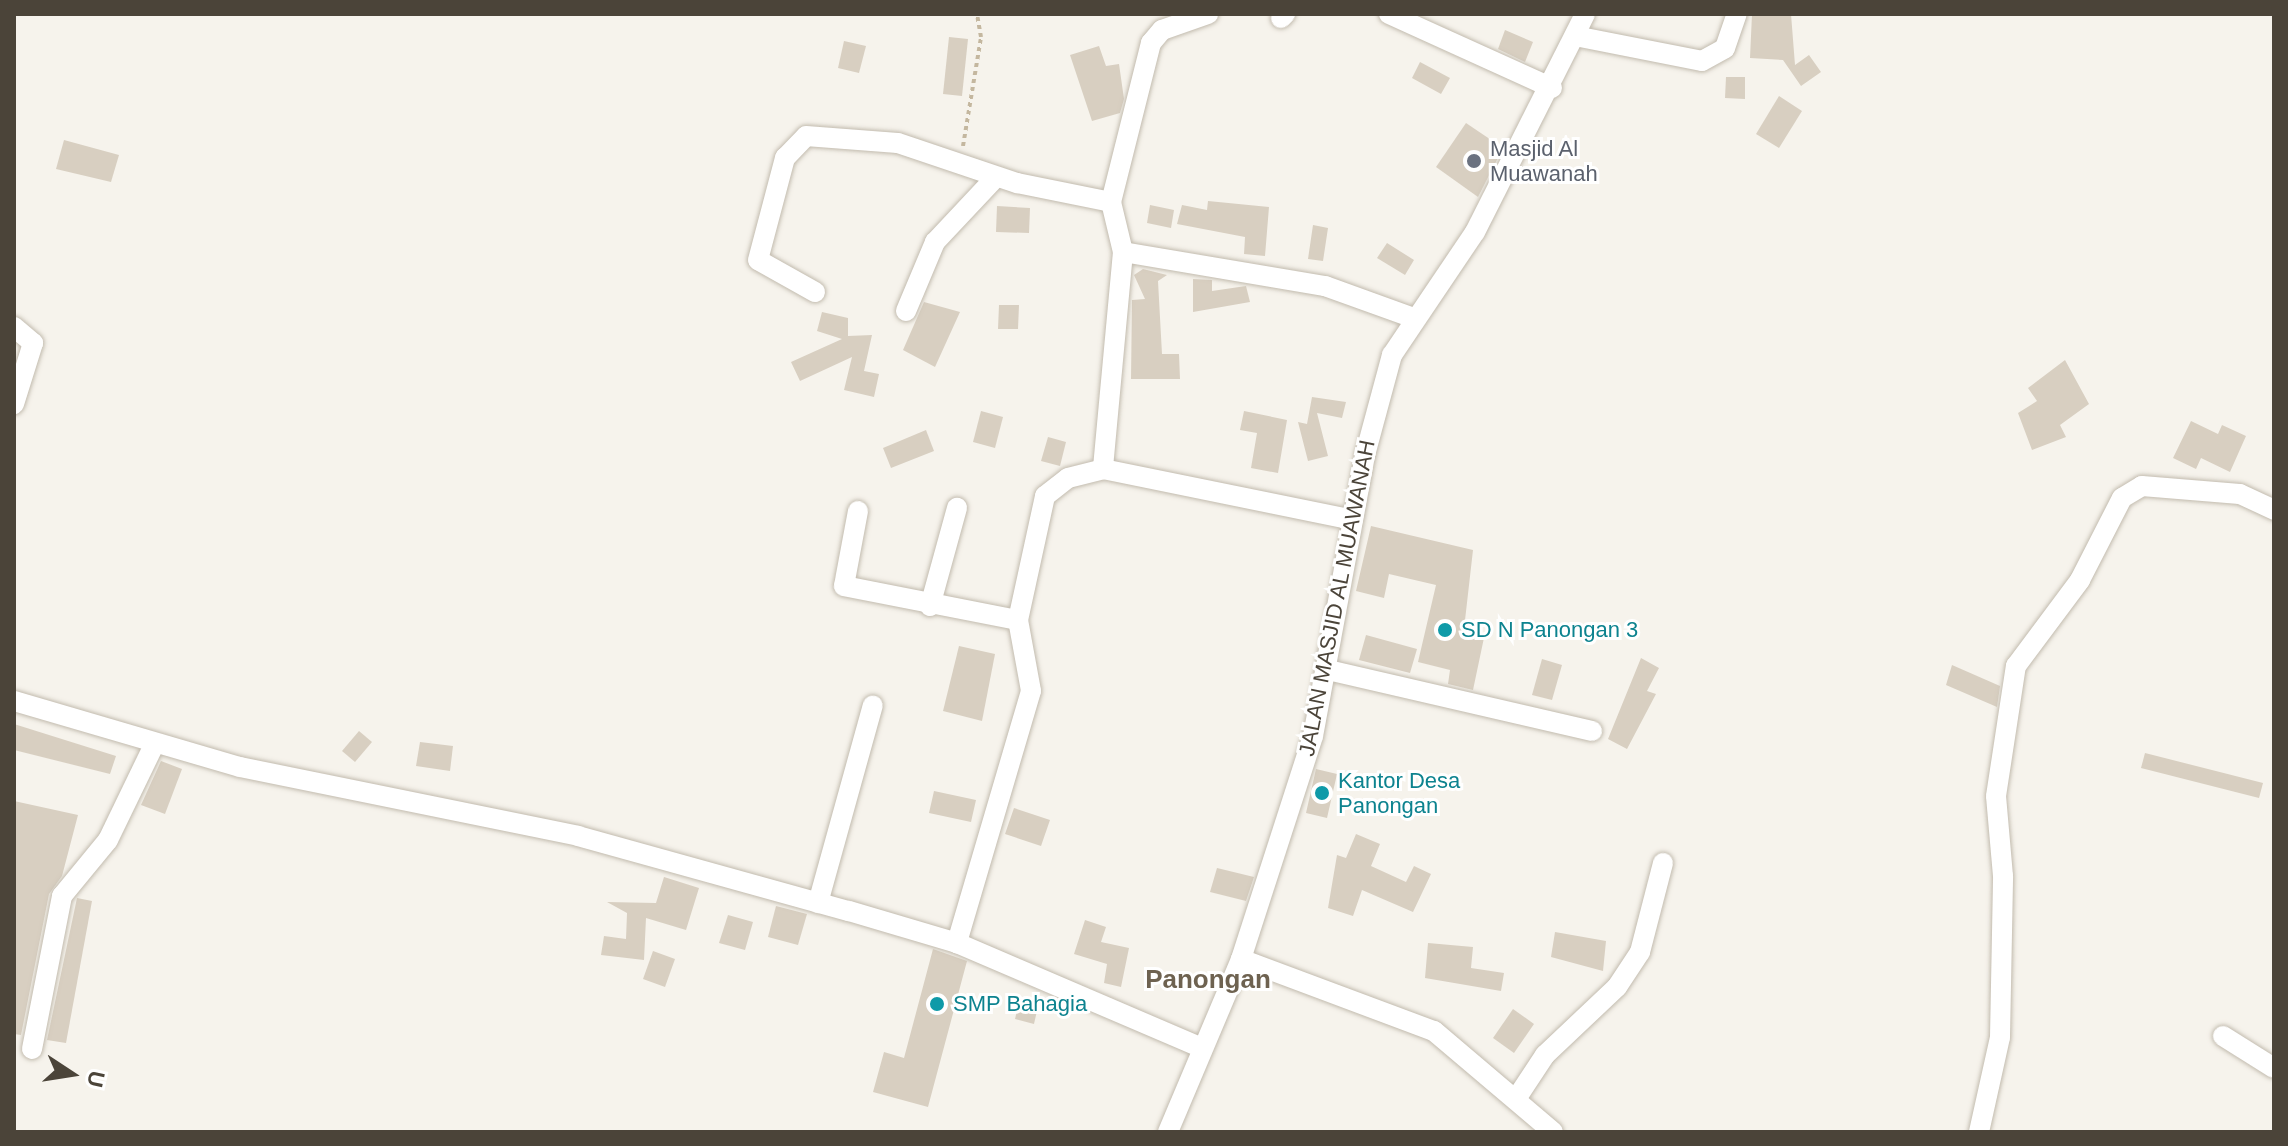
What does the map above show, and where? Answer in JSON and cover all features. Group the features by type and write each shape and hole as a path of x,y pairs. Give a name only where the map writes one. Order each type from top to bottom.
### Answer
{"street":[{"path":"1103,469 1123,252 1111,202 1151,43 1162,30 1208,14"},
{"path":"1389,14 1552,88"},
{"name":"JALAN MASJID AL MUAWANAH","path":"1168,1132 1241,959 1328,670 1376,406 1411,317 1475,232 1552,88 1585,14"},
{"path":"1575,36 1702,61 1725,48 1737,14"},
{"path":"815,292 758,260 792,146 806,136 844,133 960,158 996,177 1111,202"},
{"path":"906,311 935,242 996,177"},
{"path":"1123,252 1325,286 1411,317"},
{"path":"14,327 33,343 14,404"},
{"path":"957,943 1031,691 1018,620 1045,496 1068,478 1103,469 1353,520"},
{"path":"1979,1132 2000,1037 2003,876 1996,796 2016,666 2080,580 2122,498 2142,486 2240,494 2274,510"},
{"path":"930,606 957,508"},
{"path":"858,511 844,586 930,606 1018,620"},
{"path":"1328,670 1436,701 1592,731"},
{"path":"14,701 154,745 423,809 578,836 957,943 1202,1048"},
{"path":"818,903 873,705"},
{"path":"32,1049 62,896 108,840 154,745"},
{"path":"1516,1099 1545,1055 1617,987 1640,952 1663,863"},
{"path":"1241,959 1434,1031 1553,1132"},
{"path":"2223,1036 2274,1068"}],"path":[{"path":"960,158 981,37 977,14"}],"building":[{"path":"1752,14 1791,14 1795,65 1809,55 1821,72 1801,86 1783,60 1750,58"},
{"path":"1505,30 1533,42 1525,62 1498,49"},
{"path":"949,37 968,39 962,96 943,94"},
{"path":"844,41 866,46 859,73 838,68"},
{"path":"1099,46 1106,66 1119,64 1124,99 1120,113 1092,121 1070,55"},
{"path":"1420,62 1450,78 1441,94 1412,78"},
{"path":"1726,77 1745,77 1745,99 1725,98"},
{"path":"1779,96 1802,111 1779,148 1756,134"},
{"name":"Masjid Al Muawanah","path":"1466,123 1503,148 1478,197 1436,167"},
{"path":"64,140 119,155 111,182 56,169"},
{"path":"1208,201 1269,207 1265,256 1244,254 1245,237 1177,224 1182,205 1207,210"},
{"path":"1150,205 1174,210 1171,228 1147,223"},
{"path":"997,206 1030,208 1029,233 996,232"},
{"path":"1313,225 1328,228 1323,261 1308,259"},
{"path":"1387,243 1414,260 1405,275 1377,258"},
{"path":"1143,269 1167,275 1158,281 1162,354 1179,354 1180,379 1131,379 1132,300 1145,299 1134,275"},
{"path":"1193,279 1212,280 1212,291 1246,286 1250,302 1193,312"},
{"path":"924,302 960,312 935,367 903,350"},
{"path":"999,305 1019,305 1018,329 998,329"},
{"path":"822,312 848,318 848,336 872,335 864,371 879,374 874,397 844,390 852,357 800,381 791,362 842,339 817,331"},
{"path":"2065,360 2089,404 2060,425 2066,437 2032,450 2018,413 2037,401 2028,388"},
{"path":"1312,397 1346,402 1342,418 1317,413 1328,456 1308,461 1298,422 1307,424"},
{"path":"981,411 1003,417 995,448 973,442"},
{"path":"1244,411 1287,420 1278,473 1251,468 1257,433 1240,430"},
{"path":"2191,421 2218,434 2222,425 2246,436 2230,472 2201,458 2196,469 2173,458"},
{"path":"926,430 934,451 891,468 883,448"},
{"path":"1048,437 1066,442 1060,466 1041,461"},
{"name":"SD N Panongan 3","path":"1371,526 1473,550 1464,629 1485,633 1473,690 1448,684 1450,670 1418,662 1436,585 1389,574 1384,598 1356,591"},
{"path":"1366,635 1417,649 1410,673 1359,660"},
{"path":"959,646 995,654 982,721 943,711"},
{"path":"1641,658 1659,668 1647,691 1656,694 1627,749 1608,739"},
{"path":"1542,659 1562,665 1552,700 1532,695"},
{"path":"1952,665 2000,686 1997,707 1946,685"},
{"path":"14,724 116,756 110,774 14,750"},
{"path":"359,731 372,742 355,762 342,751"},
{"path":"420,742 453,746 450,771 416,766"},
{"path":"2145,753 2263,783 2259,798 2141,768"},
{"path":"161,761 182,769 165,814 141,805"},
{"name":"Kantor Desa Panongan","path":"1316,769 1337,774 1327,818 1306,813"},
{"path":"934,791 976,800 971,822 929,813"},
{"path":"14,801 78,815 62,876 49,894 21,1035 14,1034"},
{"path":"1014,808 1050,820 1041,846 1005,834"},
{"path":"1356,834 1380,844 1371,866 1406,882 1414,866 1431,874 1413,912 1362,890 1353,916 1328,908 1337,855 1346,858"},
{"path":"1217,868 1254,877 1246,901 1210,892"},
{"path":"664,877 699,888 686,930 646,918 644,960 601,955 604,936 626,939 627,913 607,902 656,903"},
{"path":"77,898 92,901 66,1043 47,1040"},
{"path":"776,906 807,914 798,945 768,937"},
{"path":"728,915 753,922 745,950 719,943"},
{"path":"1085,920 1106,927 1101,942 1129,948 1121,987 1104,983 1107,964 1074,954"},
{"path":"1555,932 1606,941 1603,971 1551,957"},
{"path":"1428,943 1473,947 1471,968 1504,973 1501,991 1425,978"},
{"name":"SMP Bahagia","path":"933,949 967,961 928,1107 873,1092 884,1052 904,1058"},
{"path":"653,951 675,959 665,987 643,979"},
{"path":"1020,998 1039,1002 1034,1024 1015,1019"},
{"path":"1513,1009 1534,1024 1514,1053 1493,1038"}],"place":[{"name":"Masjid Al Muawanah","path":"1474,161"},
{"name":"SD N Panongan 3","path":"1445,630"},
{"name":"Kantor Desa Panongan","path":"1322,793"},
{"name":"SMP Bahagia","path":"937,1004"}],"district":[{"name":"Panongan","path":"1208,980"}]}
